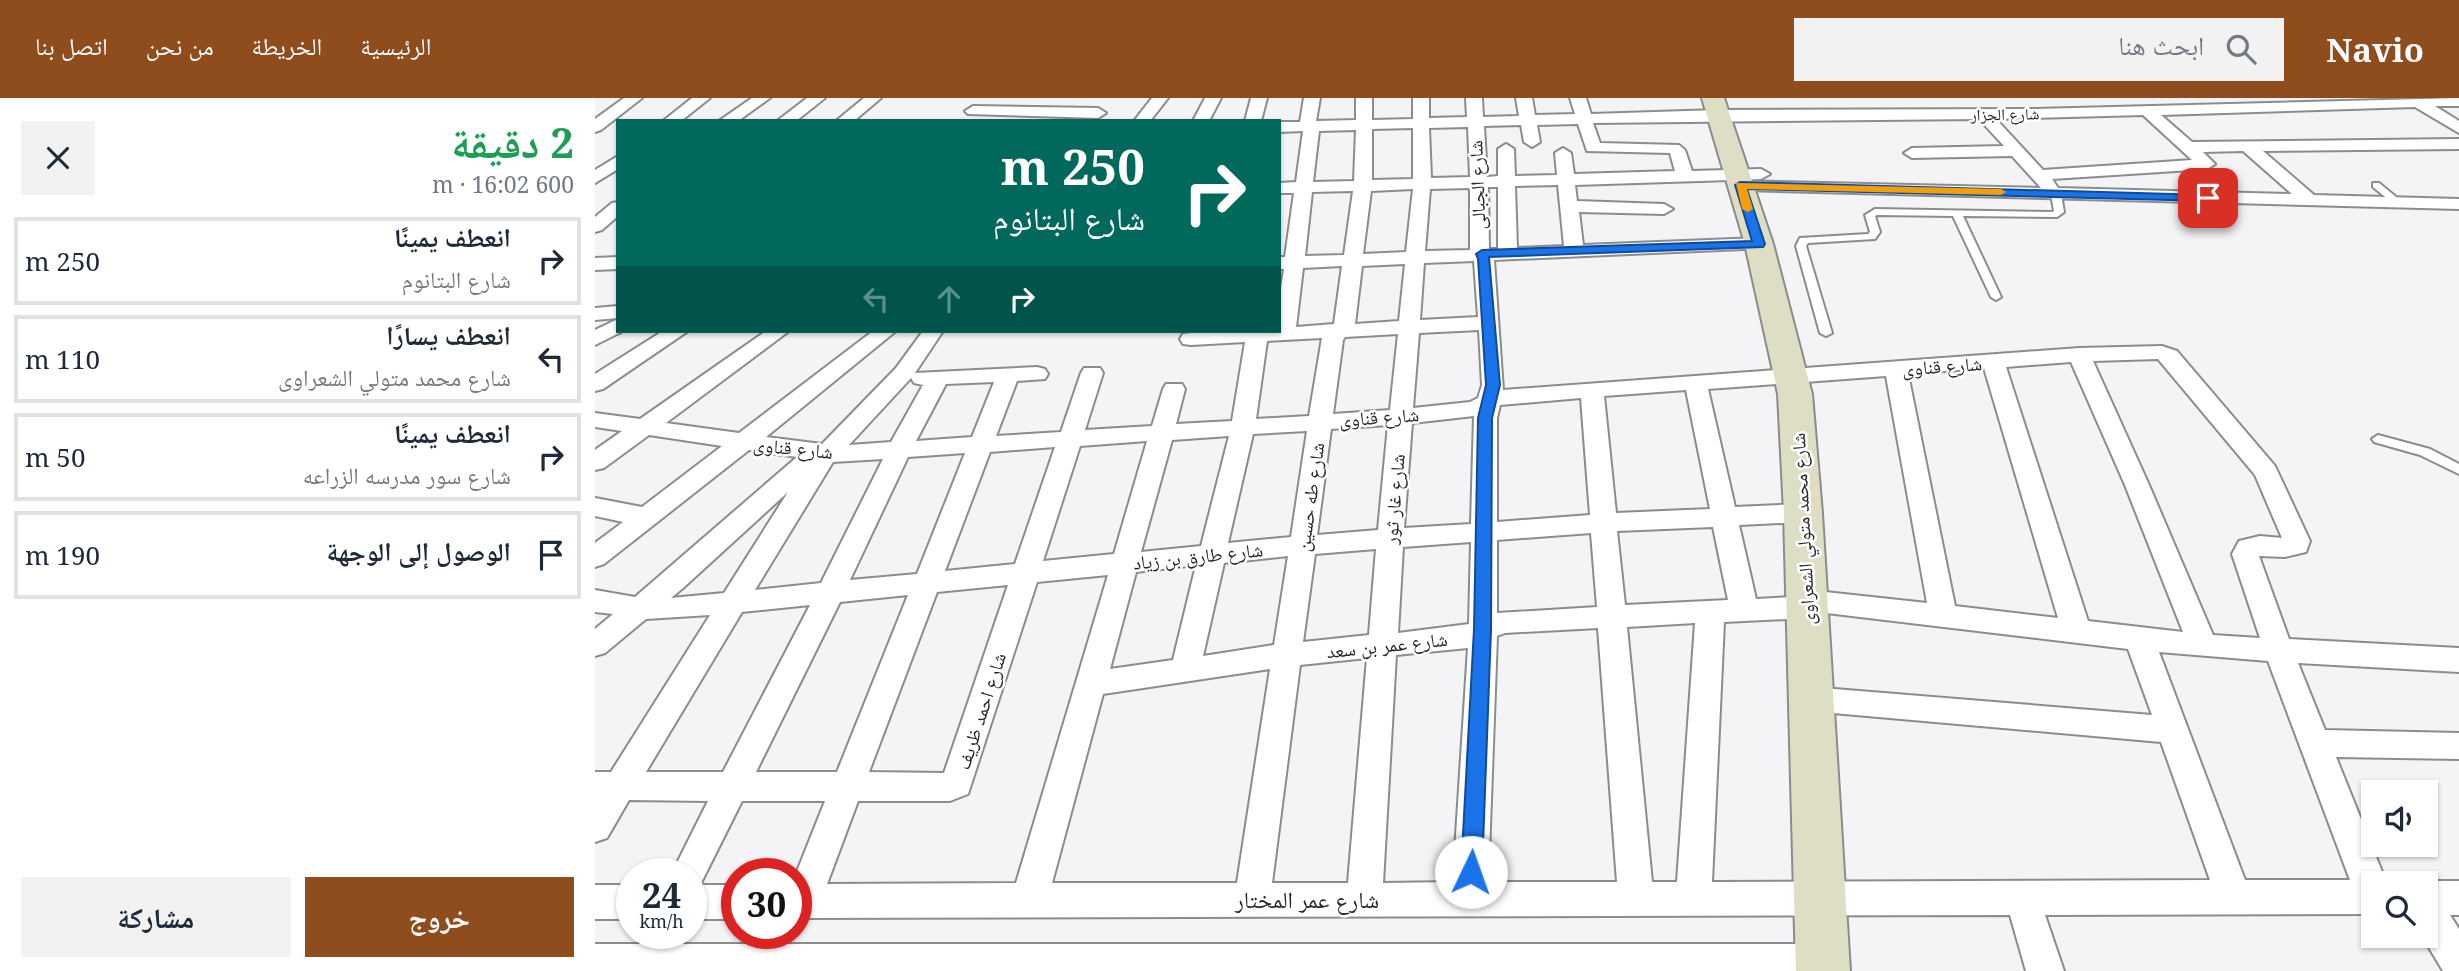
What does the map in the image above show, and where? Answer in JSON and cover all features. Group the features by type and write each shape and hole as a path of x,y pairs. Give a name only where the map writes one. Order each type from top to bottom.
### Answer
{"street":[{"path":"595,127 634,98"},
{"path":"674,119 702,98"},
{"path":"730,119 762,98"},
{"path":"788,119 817,98"},
{"path":"847,119 873,98"},
{"path":"967,116 987,98"},
{"path":"1039,112 1053,98"},
{"path":"967,116 1039,112 1095,117 1110,98"},
{"path":"1144,119 1160,98"},
{"path":"1202,119 1213,98"},
{"path":"1253,119 1259,98"},
{"path":"1285,334 1287,262 1304,187 1312,98"},
{"name":"شارع طه حسين","path":"1252,900 1332,338 1344,325 1363,184 1364,98"},
{"path":"1524,98 1532,142"},
{"path":"1579,98 1593,148 1674,148 1685,175"},
{"path":"1632,98 1638,117"},
{"path":"1852,98 1861,116"},
{"path":"2004,98 2030,105"},
{"path":"2088,98 2102,111"},
{"path":"2415,100 2459,128"},
{"name":"شارع الجزار","path":"1281,127 1363,124 1420,110 1474,110 1528,120 1638,117 1716,110 1891,116 1983,114 2030,105 2102,111 2150,104 2167,109 2226,103 2273,106 2415,100 2459,101"},
{"path":"2226,103 2282,146"},
{"path":"2039,175 2207,164 2150,104"},
{"path":"2313,105 2369,145"},
{"path":"2273,106 2326,145"},
{"path":"2190,108 2310,201"},
{"name":"شارع غار ثور","path":"1364,899 1390,538 1422,182 1420,110"},
{"name":"شارع الجبالى","path":"1470,899 1483,629 1485,418 1493,385 1484,259 1479,248 1479,180 1474,110"},
{"name":"شارع محمد متولي الشعراوى","path":"1716,110 1759,244 1793,377 1804,513 1809,699 1822,967"},
{"path":"1983,114 2056,194"},
{"path":"1926,115 1955,152"},
{"path":"1891,116 1933,190"},
{"path":"595,127 616,127"},
{"path":"2189,147 2459,144"},
{"path":"1506,149 1509,253"},
{"path":"1912,153 2016,151"},
{"path":"1563,153 1574,251"},
{"path":"595,178 616,162"},
{"path":"1738,180 1923,174"},
{"path":"1281,188 1685,175 1933,190 2459,204"},
{"path":"1660,176 1667,228"},
{"path":"595,202 616,202"},
{"path":"1568,206 1667,228 1759,244"},
{"path":"595,226 616,209"},
{"path":"1287,262 1574,251 1667,228"},
{"path":"595,264 616,263"},
{"path":"595,314 616,312"},
{"path":"1191,340 1225,334 1257,336 1488,323"},
{"path":"595,339 616,326"},
{"path":"595,384 674,333"},
{"path":"595,462 776,333"},
{"path":"595,557 883,333"},
{"path":"595,645 821,454 899,378 932,333"},
{"path":"1185,670 1243,426 1257,336"},
{"name":"شارع قناوى","path":"595,420 821,454 1402,417 1475,409 1490,401 1511,396 2079,355 2162,352 2169,356 2260,464 2297,541 2293,547 2253,545 2245,551 2279,652"},
{"path":"2079,355 2137,485 2203,646"},
{"path":"1993,362 2076,630"},
{"path":"1896,369 1943,615"},
{"name":"شارع احمد ظريف","path":"608,786 950,787 958,781 1092,373"},
{"path":"899,378 1037,374"},
{"path":"812,872 1008,375"},
{"path":"697,858 937,377"},
{"path":"1696,383 1744,610"},
{"path":"1029,901 1174,389"},
{"path":"1592,390 1636,899"},
{"path":"595,827 608,786 734,603 821,454"},
{"path":"595,508 646,517"},
{"name":"شارع طارق بن زياد","path":"595,601 668,609 1303,545 1605,523 1804,513"},
{"name":"شارع عمر بن سعد","path":"1090,684 1287,655 1466,637 1502,622 1744,610 1807,603 1943,615 2203,646 2459,660"},
{"path":"1694,898 1710,611"},
{"path":"2139,638 2234,898"},
{"path":"2279,652 2364,871"},
{"path":"1809,699 2173,730"},
{"path":"2315,743 2459,746"},
{"name":"شارع عمر المختار","path":"812,901 2234,898 2361,895"},
{"path":"2022,897 2045,971"},
{"path":"2438,898 2459,898"},
{"path":"595,902 616,902"},
{"path":"2438,928 2459,963"},
{"path":"595,963 842,968 1822,967"}],"lane":[{"path":"2376,185 2398,203"},
{"path":"1826,333 1801,246 1804,240 1871,237 1875,232 1870,215 1875,212 2057,214 2056,194"},
{"path":"1957,214 1996,297"},
{"path":"2378,439 2425,452 2459,470"}],"slow traffic":[{"path":"1748,209 1740,185 2001,192"}],"route":[{"path":"1471,872 1483,629 1485,418 1493,385 1482,254 1759,244 1740,185 2208,198"}]}
